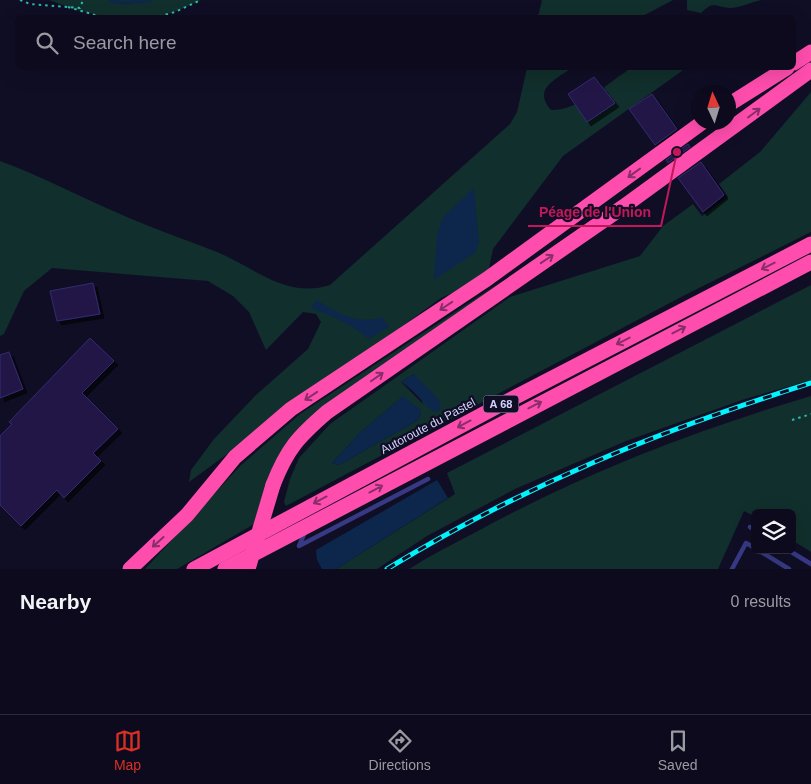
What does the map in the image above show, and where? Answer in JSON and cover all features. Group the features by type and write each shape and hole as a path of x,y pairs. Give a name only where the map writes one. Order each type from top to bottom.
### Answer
{"highway":[{"path":"796,62 811,52"},
{"path":"736,100 784,70"},
{"path":"248,569 273,485 283,461 297,438 327,412 623,207 811,70"},
{"path":"130,569 187,515 235,457 291,409 487,279 692,130"},
{"name":"Autoroute du Pastel","path":"194,569 483,414 811,244"},
{"name":"A 68","path":"225,569 811,262"}],"lane":[{"path":"309,524 299,546 428,479"},
{"path":"732,569 746,543 751,546"},
{"path":"765,554 789,569"},
{"path":"795,554 811,564"}],"path":[{"path":"20,0 30,4 80,8 83,0"},
{"path":"164,15 201,0"},
{"path":"63,6 95,15"},
{"path":"792,420 811,414"}],"green space":[{"path":"49,0 201,0 162,15 96,15"},
{"path":"542,0 673,0 645,15 538,15"},
{"path":"687,0 761,0 734,8 712,5 701,13 687,10"},
{"path":"527,70 569,70 548,85 545,90 546,103 551,110 561,109 581,102 627,70 683,70 563,156 493,249 487,278 441,298 189,482 191,470 214,439 256,395 308,349 321,322 316,314 303,312 266,350 249,312 233,296 208,281 52,268 24,291 4,334 0,336 0,161 155,229 231,258 285,285 299,288 314,288 330,285 510,124 517,112"},
{"path":"811,92 811,232 683,296 286,506 284,502 290,479 299,458 330,424 510,297 640,256 663,226 693,204 702,216 728,197 719,184 760,152","holes":["414,374 423,404 401,382","402,397 419,409 421,413 418,420 339,465 332,463 360,433"]},
{"path":"505,279 306,423 271,470 256,523 177,569 145,569 240,466 300,414"},
{"path":"811,285 811,380 745,399 626,441 515,489 427,536 377,569 336,569 455,494 447,473"},
{"path":"811,396 811,552 796,543 796,509 751,509 751,515 744,511 718,569 409,569 443,549 559,490 641,454 768,409"}],"water":[{"path":"474,188 479,242 475,253 434,280 437,235 443,217"},
{"path":"316,300 356,319 364,320 382,317 389,327 369,339 341,321 311,308"},
{"path":"414,374 440,401 440,411 434,412 410,388 401,382"},
{"path":"403,396 419,409 421,413 418,420 339,465 332,463 360,433"},
{"path":"437,480 448,498 336,569 322,569 317,560 316,550"}],"building":[{"path":"594,77 615,103 587,122 568,94"},
{"path":"652,94 677,129 655,145 629,109"},
{"path":"688,144 690,147 668,163 666,160"},
{"path":"701,162 724,195 703,212 678,178"},
{"path":"93,283 100,314 57,321 50,291"},
{"path":"90,338 114,361 82,393 118,429 93,453 101,461 64,498 57,490 21,526 0,505 0,436 12,424 9,422"},
{"path":"9,352 23,389 0,398 0,355"}],"waterway":[{"path":"110,0 124,3 151,0"}],"railway":[{"path":"387,569 490,511 593,463 700,420 811,383"}],"place":[{"name":"Péage de l'Union","path":"677,152"}]}
